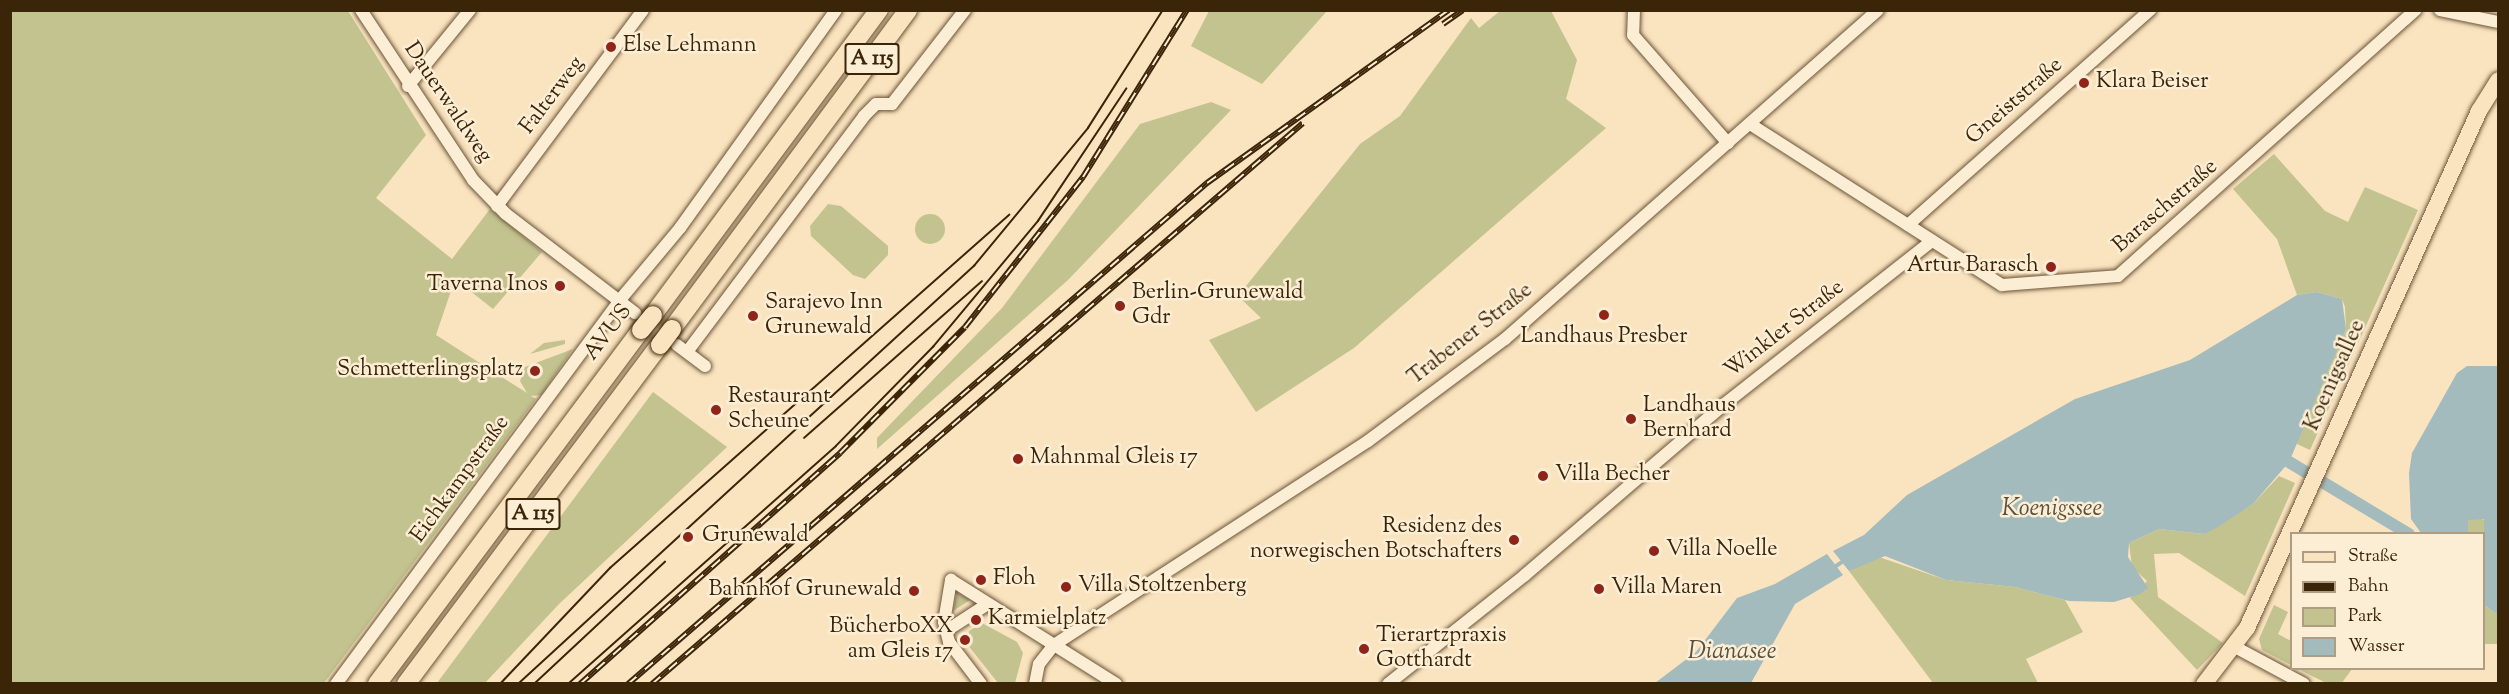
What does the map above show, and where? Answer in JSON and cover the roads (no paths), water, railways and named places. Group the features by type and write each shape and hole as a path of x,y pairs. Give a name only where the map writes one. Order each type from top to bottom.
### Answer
{"highway":[{"name":"AVUS","path":"377,684 643,319 879,10"},
{"name":"A 115","path":"406,684 674,343 908,10"}],"main road":[{"name":"Koenigsallee","path":"2204,684 2235,647 2310,490 2479,111 2499,80"}],"street":[{"name":"Dauerwaldweg","path":"362,10 456,160 496,206 619,301"},
{"path":"408,86 470,10"},
{"name":"Falterweg","path":"496,206 643,10"},
{"name":"Eichkampstraße","path":"336,684 619,301 680,228 836,10"},
{"path":"705,366 674,343 864,116 876,104 892,104 965,10"},
{"path":"1634,10 1634,35 1728,143"},
{"name":"Trabener Straße","path":"1054,645 1368,441 1496,346 1878,10"},
{"name":"Gneiststraße","path":"1908,225 2150,10"},
{"name":"Baraschstraße","path":"1750,124 2002,285 2118,276 2415,10"},
{"path":"2440,10 2499,22"},
{"name":"Winkler Straße","path":"1388,684 1526,575 1722,406 1932,241"},
{"path":"619,301 643,319"},
{"path":"981,684 946,631 951,580 986,605 1116,684"},
{"path":"946,631 986,605"},
{"path":"1035,684 1039,664 1054,645"},
{"path":"2235,647 2304,684"}],"water":[{"name":"Koenigssee","path":"2317,292 2342,299 2346,329 2289,462 2253,504 2218,527 2204,534 2159,529 2129,543 2128,557 2148,588 2140,594 2114,602 2069,601 2015,587 1946,580 1885,556 1849,571 1833,551 1864,535 1907,495 2075,399 2190,360 2297,295"},
{"path":"2467,366 2498,366 2498,615 2485,606 2484,519 2468,520 2468,532 2420,532 2411,519 2409,473 2412,453 2457,373"},
{"name":"Dianasee","path":"1827,554 1843,575 1795,604 1751,683 1655,683 1696,652 1737,598 1775,584"}],"waterway":[{"path":"2289,462 2406,532"},
{"path":"1836,566 1842,562"}],"tram line":[{"path":"518,684 974,266 1088,128 1163,10"},
{"path":"568,684 836,446 933,347 1038,221 1126,89"},
{"path":"500,684 610,568 1009,215"},
{"path":"804,438 982,281"},
{"path":"534,684 665,562"}],"railway":[{"path":"580,684 840,453 965,327 1083,177 1187,10"},
{"path":"628,684 1207,183 1449,10"},
{"path":"1443,24 1463,10"},
{"path":"652,684 1303,123"}],"place":[{"name":"Else Lehmann","path":"611,47"},
{"name":"Klara Beiser","path":"2084,83"},
{"name":"Artur Barasch","path":"2051,267"},
{"name":"Taverna Inos","path":"560,286"},
{"name":"Berlin-Grunewald Gdr","path":"1120,306"},
{"name":"Landhaus Presber","path":"1604,315"},
{"name":"Sarajevo Inn Grunewald","path":"753,316"},
{"name":"Schmetterlingsplatz","path":"535,371"},
{"name":"Restaurant Scheune","path":"716,410"},
{"name":"Landhaus Bernhard","path":"1631,419"},
{"name":"Mahnmal Gleis 17","path":"1018,459"},
{"name":"Villa Becher","path":"1543,476"},
{"name":"Grunewald","path":"688,537"},
{"name":"Residenz des norwegischen Botschafters","path":"1514,540"},
{"name":"Villa Noelle","path":"1654,551"},
{"name":"Floh","path":"981,580"},
{"name":"Villa Stoltzenberg","path":"1066,587"},
{"name":"Villa Maren","path":"1599,589"},
{"name":"Bahnhof Grunewald","path":"914,591"},
{"name":"Karmielplatz","path":"976,620"},
{"name":"BücherboXX am Gleis 17","path":"965,640"},
{"name":"Tierartzpraxis Gotthardt","path":"1364,649"}]}
